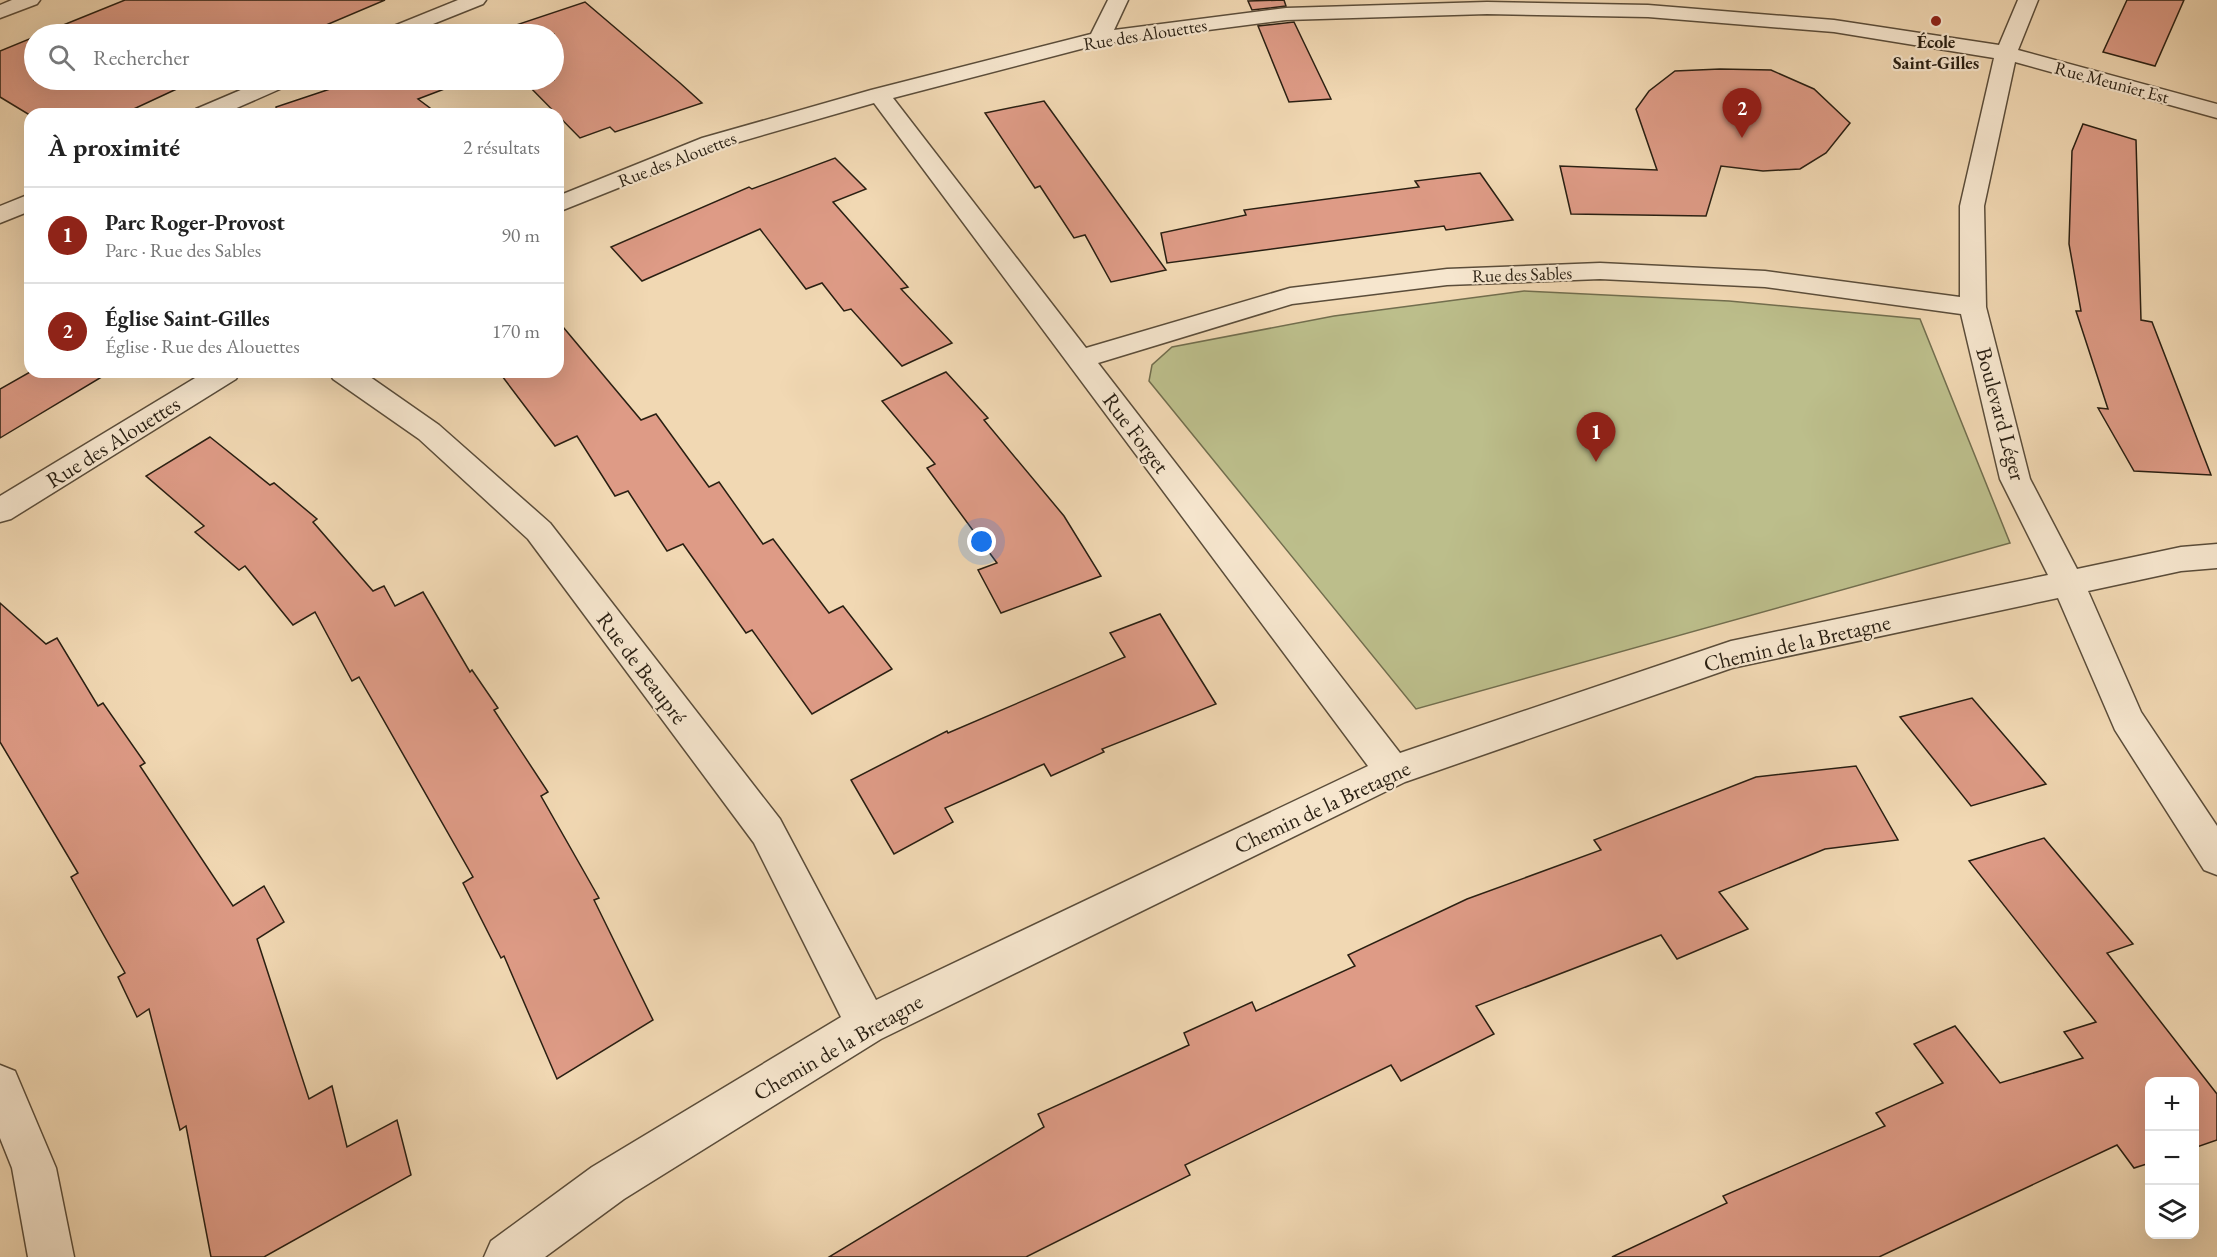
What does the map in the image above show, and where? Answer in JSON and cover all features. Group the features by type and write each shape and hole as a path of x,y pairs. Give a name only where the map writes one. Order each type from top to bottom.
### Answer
{"street":[{"path":"0,12 30,0"},
{"path":"417,24 476,0"},
{"path":"1099,38 1118,0"},
{"name":"Boulevard Léger","path":"2028,0 2006,53 1972,206 1973,306 2015,479 2067,584 2127,720 2217,858"},
{"name":"Rue des Alouettes","path":"564,203 710,143 879,95 1099,38 1283,7 1648,11 1834,26 2006,53"},
{"name":"Rue Meunier Est","path":"2006,53 2217,111"},
{"path":"216,108 256,90"},
{"name":"Rue Forget","path":"879,95 1393,771"},
{"path":"234,99 253,108"},
{"path":"0,216 24,204"},
{"name":"Rue des Sables","path":"1080,359 1290,296 1448,277 1600,271 1765,279 1973,306"},
{"name":"Rue des Alouettes","path":"0,511 216,378"},
{"name":"Rue de Beaupré","path":"352,378 429,432 539,531 767,831 867,1025"},
{"name":"Chemin de la Bretagne","path":"507,1257 608,1183 867,1025 1393,771 1731,655 2181,559 2217,556"},
{"path":"0,1086 34,1168 51,1257"}],"green space":[{"path":"1524,291 1729,301 1920,319 2010,543 1416,709 1149,381 1152,365 1172,347 1334,316"}],"building":[{"path":"125,0 385,0 329,24 66,24"},
{"path":"1284,0 1286,6 1252,10 1248,1"},
{"path":"2127,0 2184,0 2155,66 2103,52"},
{"path":"585,2 702,103 615,132 610,127 580,138 564,122 564,108 551,108 533,90 564,90 564,24 519,24"},
{"path":"1294,22 1331,99 1289,102 1258,26"},
{"path":"24,41 24,90 175,90 136,108 24,108 24,112 0,97 0,51"},
{"path":"1771,70 1814,89 1850,123 1826,153 1800,169 1763,171 1721,166 1706,216 1571,214 1560,166 1657,170 1636,109 1649,91 1675,71"},
{"path":"327,90 442,90 418,99 430,108 276,107"},
{"path":"1044,101 1166,270 1111,282 1085,235 1074,238 1040,186 1035,188 985,113"},
{"path":"2083,124 2136,140 2141,320 2152,322 2211,475 2134,471 2098,408 2108,409 2076,311 2081,311 2069,244 2072,151"},
{"path":"835,158 866,189 833,202 908,287 901,289 952,343 902,366 851,309 844,311 822,283 806,289 760,229 642,281 611,247 749,187 752,189"},
{"path":"1480,173 1513,220 1446,230 1444,226 1167,263 1161,233 1246,215 1244,210 1419,187 1415,181"},
{"path":"564,328 641,420 656,414 709,487 719,482 763,544 773,539 829,613 843,606 892,669 812,714 752,630 746,633 683,544 667,551 628,491 615,496 577,436 555,446 504,378 564,378"},
{"path":"946,372 988,418 984,420 1064,516 1101,576 1001,613 978,570 997,563 927,468 935,464 882,401"},
{"path":"24,375 24,378 100,378 0,438 0,389"},
{"path":"210,437 270,485 274,483 317,519 313,522 373,591 384,586 395,606 423,592 470,672 472,670 498,708 494,710 548,792 541,796 599,898 594,900 653,1020 557,1079 504,956 501,958 463,883 473,877 359,677 352,681 315,612 293,625 245,566 239,570 195,532 204,526 146,476"},
{"path":"0,603 46,644 57,638 98,706 103,703 145,763 140,766 233,906 264,886 284,922 257,939 309,1099 332,1086 347,1147 397,1120 411,1175 264,1257 211,1257 186,1126 180,1130 149,1009 137,1017 118,977 125,973 71,877 78,873 0,742"},
{"path":"1160,614 1216,704 1102,749 1104,752 1051,776 1044,764 945,808 953,822 894,854 851,780 947,731 948,733 1125,657 1110,633"},
{"path":"1972,698 2046,784 1971,806 1900,717"},
{"path":"1856,766 1898,840 1825,849 1719,892 1748,929 1677,959 1661,935 1476,1006 1494,1034 1401,1081 1391,1065 1185,1165 1190,1175 1026,1257 829,1257 1044,1127 1038,1114 1189,1045 1184,1033 1252,1002 1256,1011 1355,966 1348,955 1467,899 1601,850 1594,840 1756,777"},
{"path":"2044,838 2133,944 2107,953 2217,1094 2217,1140 2199,1146 2199,1077 2145,1077 2145,1165 2134,1168 2117,1145 1879,1257 1612,1257 1727,1203 1723,1196 1885,1126 1876,1113 1943,1083 1914,1044 1955,1026 2000,1083 2083,1058 2064,1032 2096,1022 1969,861"}],"place":[{"name":"École Saint-Gilles","path":"1936,21"},
{"name":"Église Saint-Gilles","path":"1742,138"},
{"name":"Parc Roger-Provost","path":"1596,462"}]}
